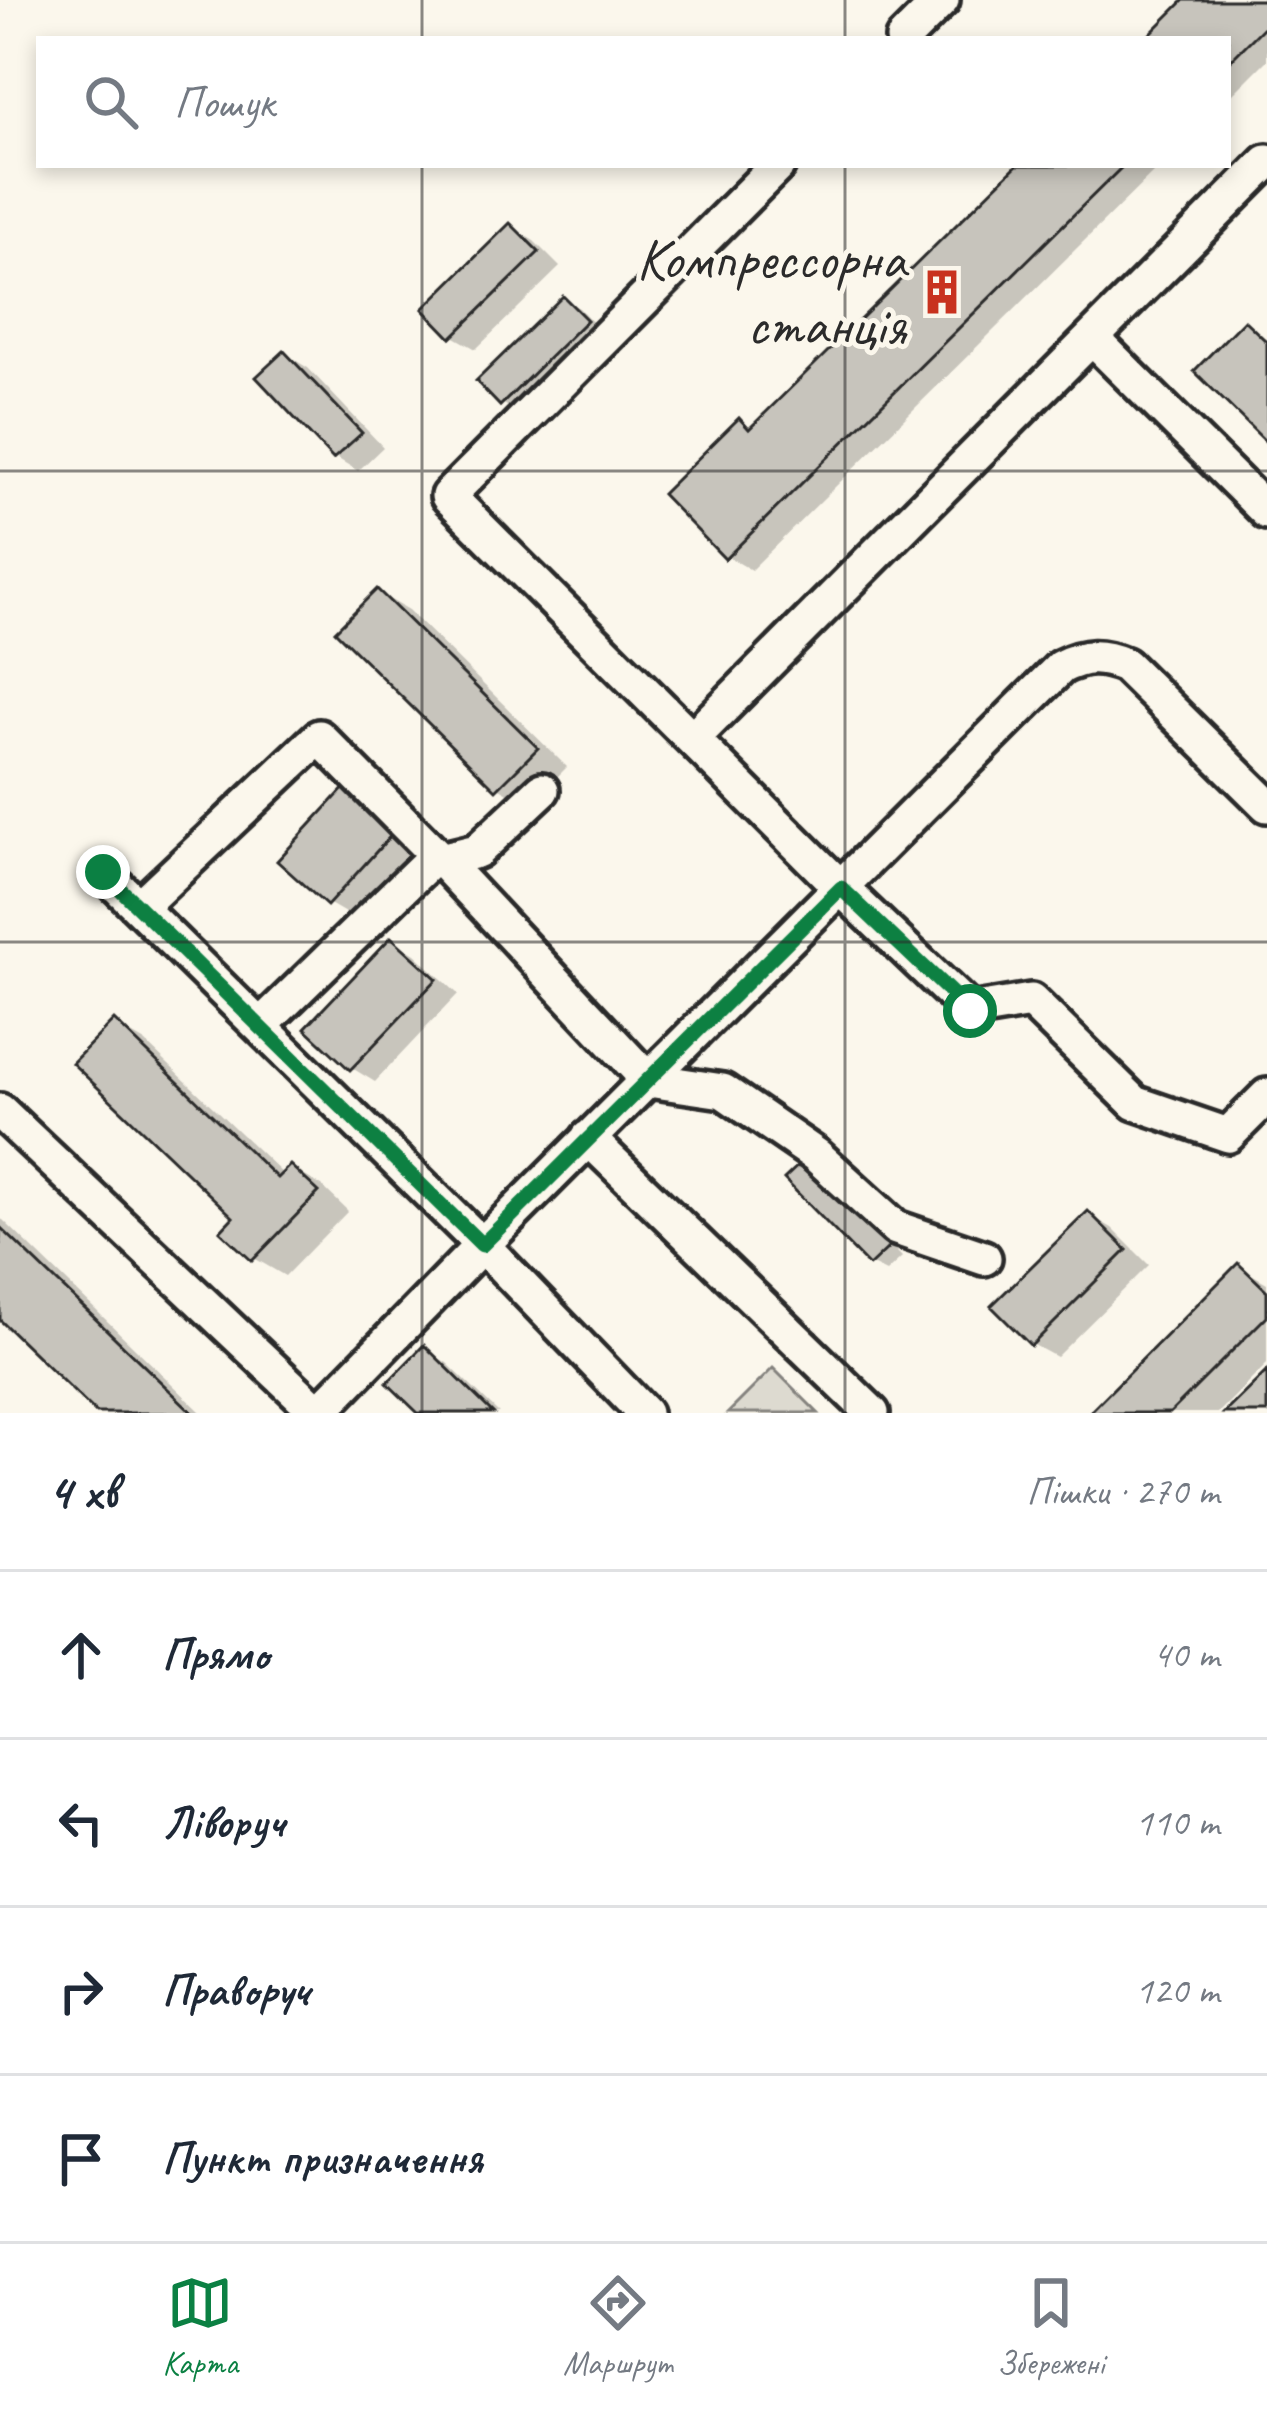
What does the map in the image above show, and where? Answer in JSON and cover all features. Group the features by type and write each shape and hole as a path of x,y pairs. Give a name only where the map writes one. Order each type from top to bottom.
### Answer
{"lane":[{"path":"907,36 942,0"},
{"path":"692,739 1267,162"},
{"path":"775,168 448,496 970,1011 1031,1000 1135,1103 1228,1135 1267,1096"},
{"path":"1091,338 1267,512"},
{"path":"0,1111 319,1413 1061,667 1081,657 1102,656 1125,665 1267,805"},
{"path":"139,907 319,736 648,1080 723,1091 816,1155 896,1228 984,1258"},
{"path":"260,1026 428,863 477,850 542,790"},
{"path":"103,872 482,1245 644,1413"},
{"path":"588,1138 872,1413"}],"shaded area":[{"path":"773,1368 818,1413 728,1413"}],"building":[{"path":"1184,0 1267,0 1267,24 1231,60 1231,36 1148,36"},
{"name":"Компрессорна станція","path":"1014,168 1121,168 725,559 662,494 739,418 749,429"},
{"path":"510,223 539,252 451,338 423,309"},
{"path":"563,296 587,320 500,406 476,381"},
{"path":"1244,320 1267,342 1267,443 1194,371"},
{"path":"284,351 362,433 333,459 256,377"},
{"path":"377,589 538,748 496,790 335,631"},
{"path":"346,786 395,831 327,906 277,861"},
{"path":"391,937 437,979 350,1070 305,1028"},
{"path":"114,1020 277,1178 290,1165 319,1192 252,1261 220,1231 233,1217 72,1063"},
{"path":"804,1160 889,1247 869,1266 784,1179"},
{"path":"1088,1211 1127,1250 1031,1346 991,1306"},
{"path":"0,1227 193,1413 96,1413 0,1320"},
{"path":"1238,1263 1267,1291 1267,1316 1170,1413 1089,1413"},
{"path":"424,1345 493,1413 418,1413 387,1383"},
{"path":"1267,1371 1267,1413 1224,1413"}],"place":[{"name":"Компрессорна станція","path":"942,292"}],"route":[{"path":"103,872 482,1245 841,888 970,1011"}]}
